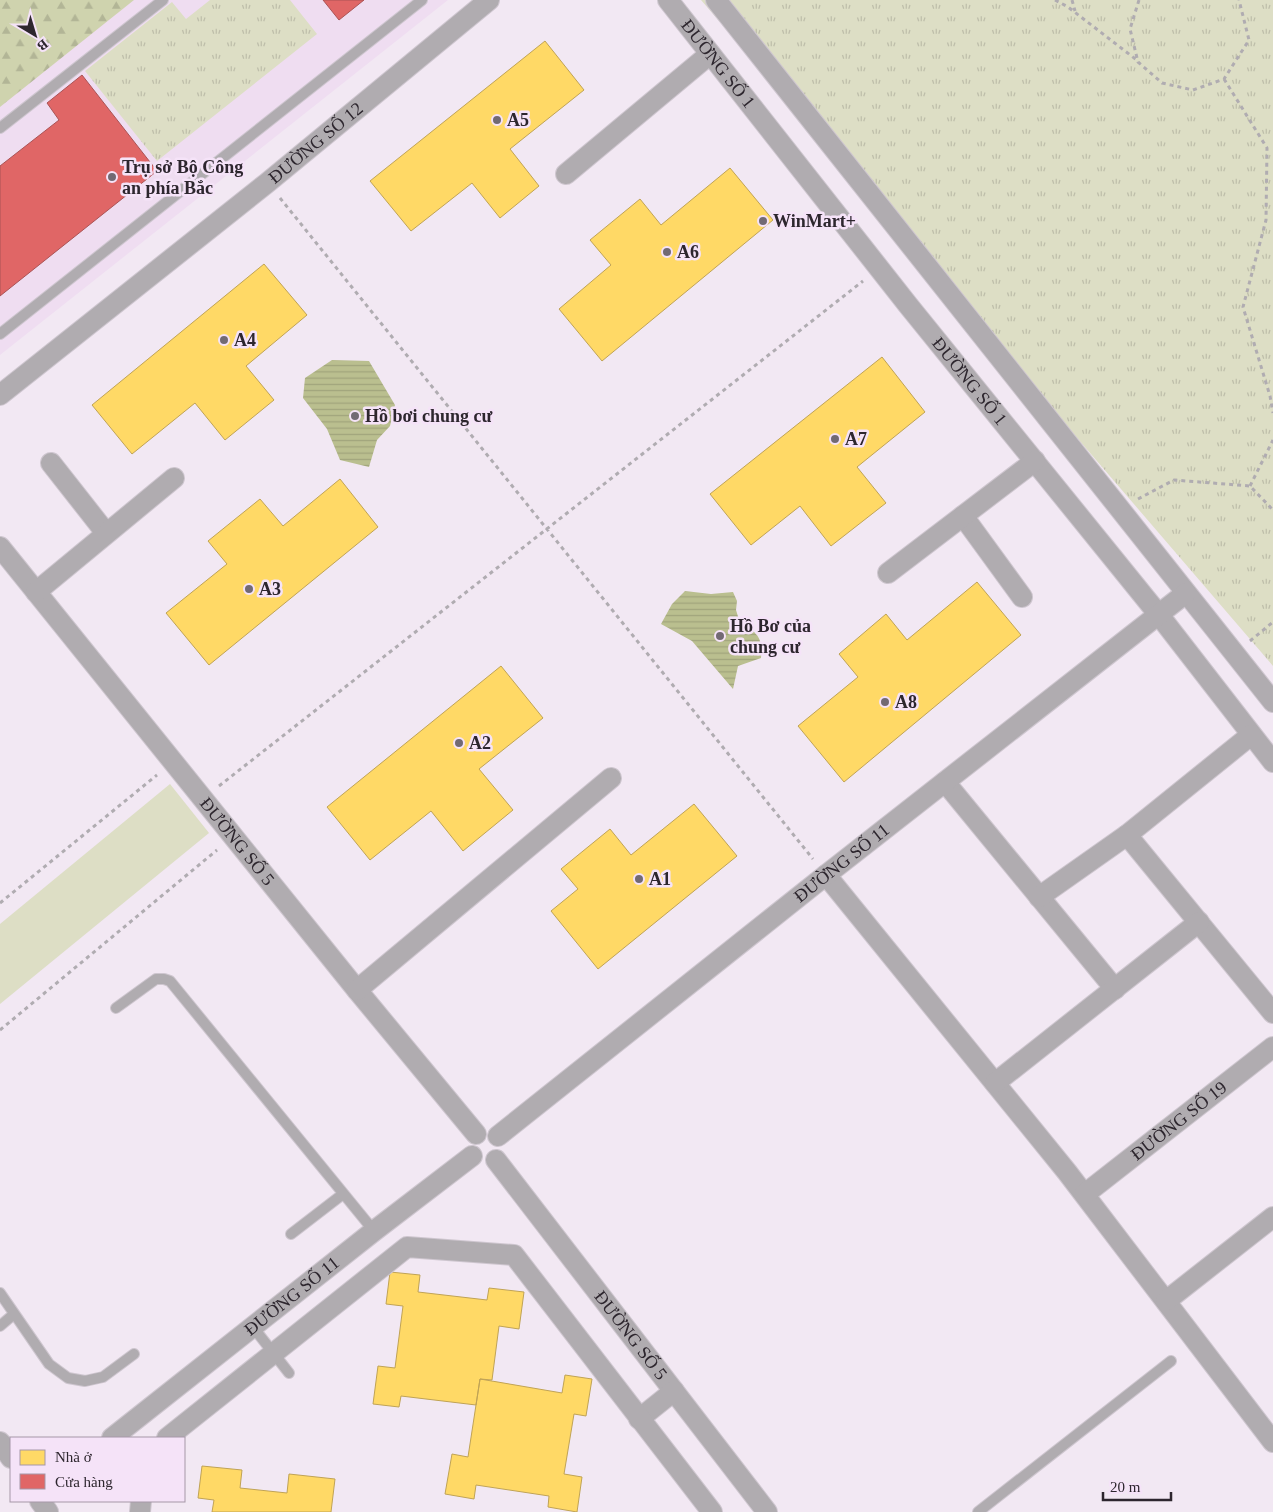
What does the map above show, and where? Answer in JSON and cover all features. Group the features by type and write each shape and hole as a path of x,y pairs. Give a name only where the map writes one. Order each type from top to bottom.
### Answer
{"street":[{"name":"ĐƯỜNG SỐ 12","path":"0,396 267,183 490,0"},
{"name":"ĐƯỜNG SỐ 1","path":"668,0 879,268 1159,615 1273,762"},
{"path":"716,0 1273,702"},
{"path":"566,174 710,54"},
{"path":"888,573 1035,461"},
{"path":"52,463 106,534"},
{"path":"36,592 174,478"},
{"path":"963,516 1022,597"},
{"name":"ĐƯỜNG SỐ 5","path":"0,547 357,990 476,1134"},
{"name":"ĐƯỜNG SỐ 11","path":"498,1136 1186,592"},
{"path":"1039,897 1127,835 1251,735"},
{"path":"357,990 611,778"},
{"path":"945,782 1114,989"},
{"path":"1127,835 1273,1013"},
{"path":"826,875 1085,1194 1273,1442"},
{"path":"995,1083 1199,922"},
{"name":"ĐƯỜNG SỐ 19","path":"1085,1194 1273,1047"},
{"path":"489,1130 498,1136 502,1146 496,1160 486,1163 476,1160 472,1156 471,1140 476,1134 489,1130"},
{"name":"ĐƯỜNG SỐ 11","path":"113,1437 472,1156"},
{"name":"ĐƯỜNG SỐ 5","path":"496,1160 767,1512"},
{"path":"1166,1301 1273,1218"},
{"path":"168,1437 407,1247 514,1255 712,1512"},
{"path":"639,1419 674,1391"},
{"path":"0,1442 10,1457"}],"lane":[{"path":"0,128 163,0"},
{"path":"0,334 422,0"},
{"path":"116,1008 156,979 170,981 374,1231"},
{"path":"291,1234 343,1194"},
{"path":"0,1293 49,1364 68,1378 85,1381 104,1377 134,1354"},
{"path":"0,1326 14,1314"},
{"path":"253,1327 289,1373"},
{"path":"978,1512 1170,1361"}],"path":[{"path":"1055,0 1076,13 1162,83 1193,90 1224,79 1248,40 1240,0"},
{"path":"1072,0 1076,13"},
{"path":"1138,62 1130,29 1139,0"},
{"path":"1224,79 1267,148 1266,220 1243,307 1270,396 1273,414"},
{"path":"267,183 826,875"},
{"path":"203,799 879,268"},
{"path":"1250,486 1273,440"},
{"path":"1120,509 1174,480 1250,486 1273,510"},
{"path":"1234,653 1273,622"},
{"path":"0,903 173,762"},
{"path":"0,1030 233,836"}],"shaded area":[{"name":"Trụ sở Bộ Công an phía Bắc","path":"0,0 448,0 0,355"},
{"name":"Hồ bơi chung cư","path":"332,360 369,361 395,405 390,426 377,440 369,467 340,460 327,429 303,398 305,378"},
{"name":"Hồ Bơ của chung cư","path":"685,591 711,594 733,592 737,601 736,610 740,623 755,632 760,640 761,658 738,666 733,689 692,641 661,624 672,604"}],"green space":[{"path":"0,0 134,0 0,107"},
{"path":"210,0 290,0 317,34 157,161 85,71 172,2 186,19"},
{"path":"701,0 1273,0 1273,666"},
{"path":"170,784 209,833 0,1004 0,924"}],"building: Nhà ở":[{"name":"A5","path":"545,41 584,90 510,149 539,186 500,218 472,183 411,231 370,181"},
{"name":"A6","path":"730,168 773,220 602,361 559,309 611,265 590,240 640,199 661,225"},
{"name":"A4","path":"264,264 307,315 246,366 274,400 225,440 195,403 132,454 92,405"},
{"name":"A7","path":"882,357 925,412 857,467 886,503 831,546 800,506 751,545 710,494"},
{"name":"A3","path":"340,479 378,527 209,665 166,613 227,564 208,541 260,499 283,526"},
{"name":"A8","path":"977,582 1021,635 844,782 798,726 858,677 839,654 886,614 907,640"},
{"name":"A2","path":"501,666 543,718 479,769 513,810 463,851 431,811 370,860 327,807"},
{"name":"A1","path":"694,804 737,856 598,969 551,911 578,889 561,869 610,829 631,855"},
{"path":"390,1272 420,1275 418,1292 487,1300 489,1288 524,1292 519,1329 499,1326 492,1380 480,1379 476,1405 401,1396 399,1407 373,1404 378,1366 395,1368 403,1306 386,1304"},
{"path":"565,1375 592,1379 586,1416 574,1414 564,1474 582,1477 577,1512 548,1507 549,1496 476,1485 474,1499 445,1494 452,1454 468,1457 480,1379 562,1393"},
{"path":"202,1466 242,1470 240,1488 287,1493 289,1474 335,1479 331,1512 212,1512 214,1500 198,1498"}],"building: Cửa hàng":[{"path":"323,0 364,0 339,20"},
{"path":"82,75 157,171 0,296 0,166 59,120 47,103"}],"place":[{"name":"A5","path":"497,120"},
{"name":"Trụ sở Bộ Công an phía Bắc","path":"112,177"},
{"name":"WinMart+","path":"763,221"},
{"name":"A6","path":"667,252"},
{"name":"A4","path":"224,340"},
{"name":"Hồ bơi chung cư","path":"355,416"},
{"name":"A7","path":"835,439"},
{"name":"A3","path":"249,589"},
{"name":"Hồ Bơ của chung cư","path":"720,636"},
{"name":"A8","path":"885,702"},
{"name":"A2","path":"459,743"},
{"name":"A1","path":"639,879"}]}
